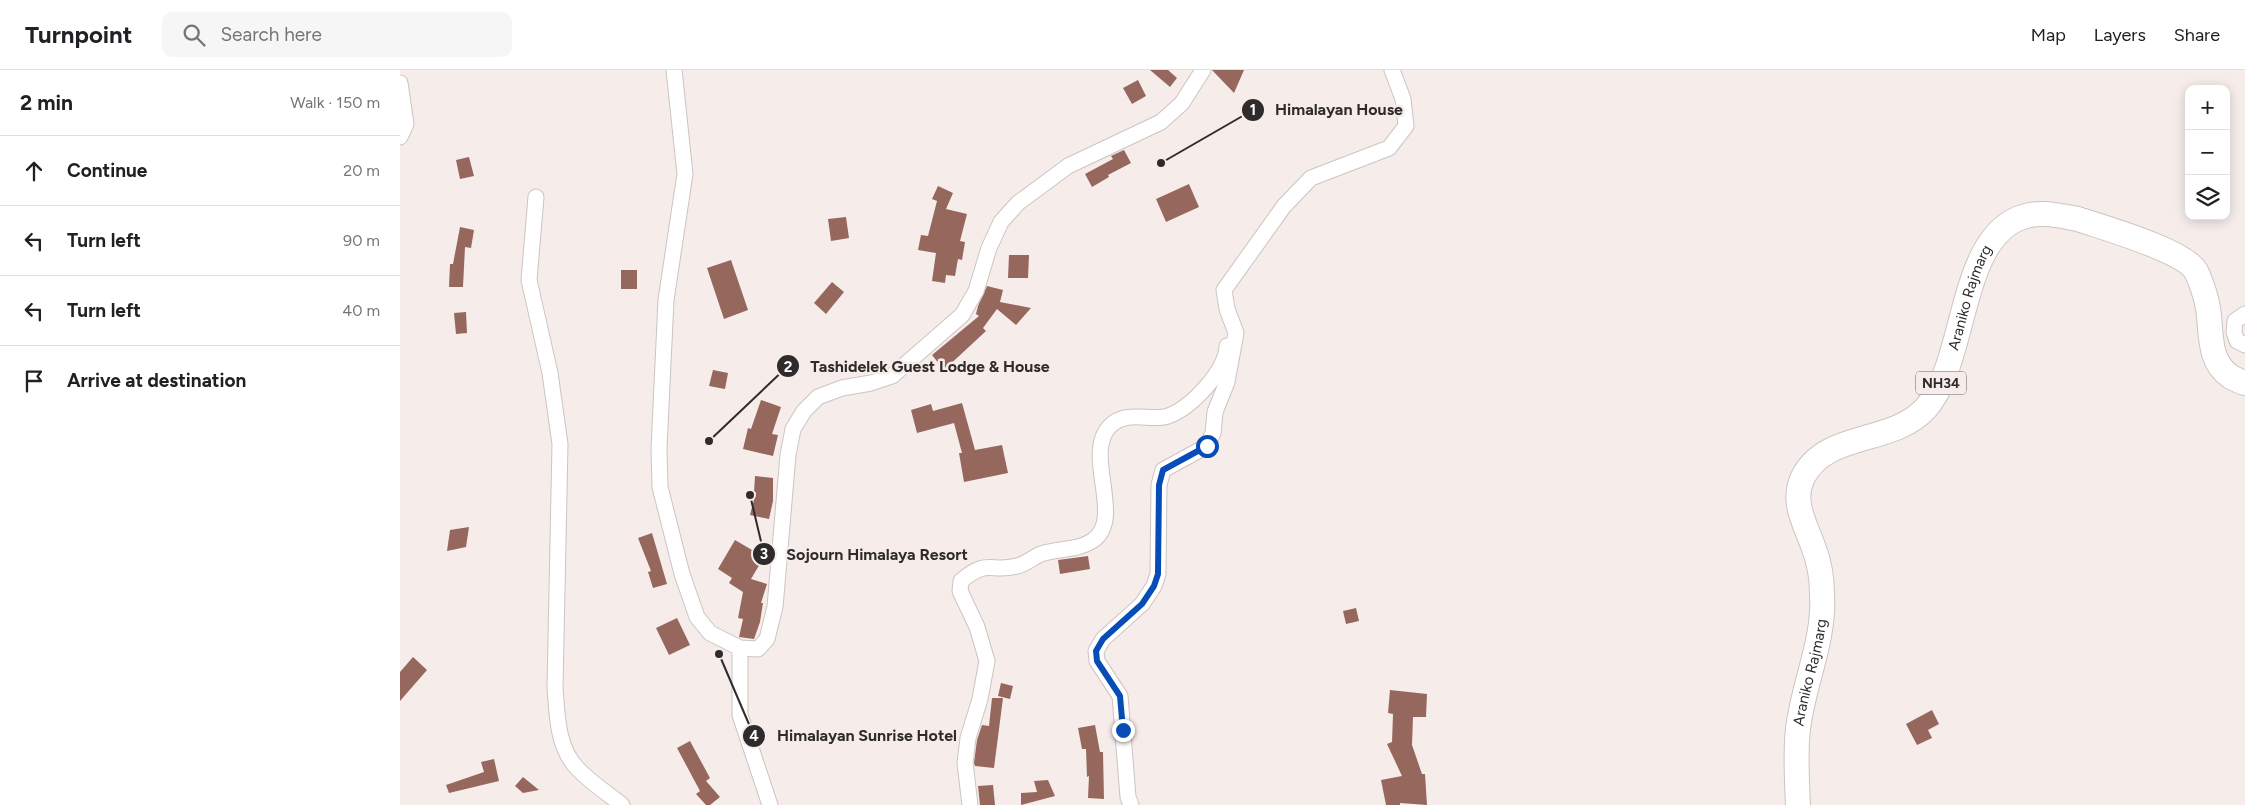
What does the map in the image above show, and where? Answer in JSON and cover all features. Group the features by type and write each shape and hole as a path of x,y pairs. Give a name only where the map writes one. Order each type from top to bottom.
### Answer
{"highway":[{"name":"Araniko Rajmarg","path":"1798,805 1798,729 1821,629 1822,596 1820,571 1814,547 1801,516 1798,496 1803,477 1816,460 1834,448 1888,433 1904,425 1926,408 1942,382 1977,268 1989,242 1999,230 2026,215 2043,214 2078,219 2179,256 2195,270 2201,285 2208,308 2209,330 2216,360 2224,372 2245,383"}],"street":[{"path":"674,70 685,174 666,300 659,448 660,487 682,574 697,617 710,633 740,648 758,649 767,639 775,608 788,455 793,429 804,411 818,397 842,388 871,383 892,376 962,315 976,291 989,248 1001,222 1018,204 1068,166 1161,122 1182,104 1203,70"},
{"path":"970,805 965,763 968,738 980,699 987,661 977,627 960,591 961,581 974,570 991,566 1016,566 1040,555 1058,550 1074,549 1094,540 1103,528 1105,515 1100,462 1103,438 1110,426 1122,419 1144,416 1167,417 1187,406 1215,376 1226,352 1227,309 1224,290 1284,206 1311,178 1389,148 1406,126 1403,99 1392,70"},
{"path":"400,83 406,124 400,137"},
{"path":"536,197 529,280 550,373 560,444 557,719 565,748 576,767 622,805"},
{"path":"1131,805 1128,797 1120,696 1097,661 1096,651 1103,639 1142,604 1154,586 1158,574 1159,485 1163,470 1207,446 1213,433 1215,412 1227,382 1236,333 1227,309"},
{"path":"2245,314 2235,321 2234,332 2237,341 2245,345"},
{"path":"740,648 740,715 770,805"}],"building":[{"path":"1150,70 1168,70 1177,78 1170,87"},
{"path":"1212,70 1244,70 1234,93"},
{"path":"1138,80 1146,96 1132,104 1123,88"},
{"path":"1124,150 1131,163 1108,175 1109,177 1092,187 1085,174 1113,159 1111,156"},
{"path":"469,157 474,176 460,179 456,160"},
{"path":"1189,184 1199,207 1166,222 1156,199"},
{"path":"938,186 953,193 946,209 967,214 960,241 965,242 962,260 958,259 955,276 946,275 945,283 932,281 936,253 918,250 921,235 928,236 937,201 932,199"},
{"path":"846,217 849,238 831,241 828,219"},
{"path":"460,227 474,230 471,248 465,247 463,287 449,287 450,264 453,264"},
{"path":"1009,255 1029,255 1028,278 1008,278"},
{"path":"731,260 748,310 724,319 707,268"},
{"path":"621,270 637,270 637,289 621,289"},
{"path":"832,282 844,292 826,314 814,303"},
{"path":"987,286 1003,290 1000,302 1031,308 1016,325 997,309 983,328 986,331 944,370 932,355 979,316 976,314 978,306"},
{"path":"466,312 467,333 456,334 454,313"},
{"path":"713,370 728,373 725,389 709,386"},
{"path":"761,400 781,407 772,434 778,435 773,456 743,449 748,428 751,429"},
{"path":"962,403 975,450 1002,445 1008,473 964,482 959,453 962,453 954,423 917,433 911,410 931,404 933,411"},
{"path":"755,476 773,478 773,501 769,519 750,515 756,492 754,492"},
{"path":"469,527 466,547 447,551 450,530"},
{"path":"652,533 667,584 653,588 648,572 651,571 638,538"},
{"path":"735,540 764,557 751,579 767,584 761,603 763,603 760,622 754,639 739,637 743,619 738,618 743,592 729,583 732,578 718,569"},
{"path":"1088,556 1090,569 1060,574 1058,560"},
{"path":"1356,608 1359,621 1346,624 1343,611"},
{"path":"677,618 690,645 669,655 656,628"},
{"path":"413,657 427,670 400,701 400,672"},
{"path":"1001,683 1013,686 1010,699 998,696"},
{"path":"1390,690 1427,694 1426,717 1413,717 1412,745 1422,774 1425,774 1427,805 1400,803 1400,805 1386,805 1381,780 1402,776 1387,744 1392,742 1393,714 1388,713"},
{"path":"992,698 1003,698 994,768 975,766 977,740 982,725 989,726"},
{"path":"1932,710 1939,724 1928,730 1932,738 1917,745 1906,724"},
{"path":"1095,725 1100,752 1103,752 1104,799 1088,798 1089,776 1087,777 1086,749 1082,749 1078,728"},
{"path":"690,741 710,778 706,781 720,797 710,805 706,805 696,794 700,791 677,748"},
{"path":"494,759 499,781 449,793 446,785 484,772 481,762"},
{"path":"523,777 539,790 523,793 515,786"},
{"path":"1048,780 1055,796 1021,805 1021,793 1037,792 1034,781"},
{"path":"993,785 995,805 980,805 978,786"}],"place":[{"name":"Himalayan House","path":"1161,163"},
{"name":"Tashidelek Guest Lodge & House","path":"709,441"},
{"name":"Sojourn Himalaya Resort","path":"750,495"},
{"name":"Himalayan Sunrise Hotel","path":"719,654"}],"route":[{"path":"1123,730 1120,696 1097,661 1096,651 1103,639 1142,604 1154,586 1158,574 1159,485 1163,470 1207,446"}]}
